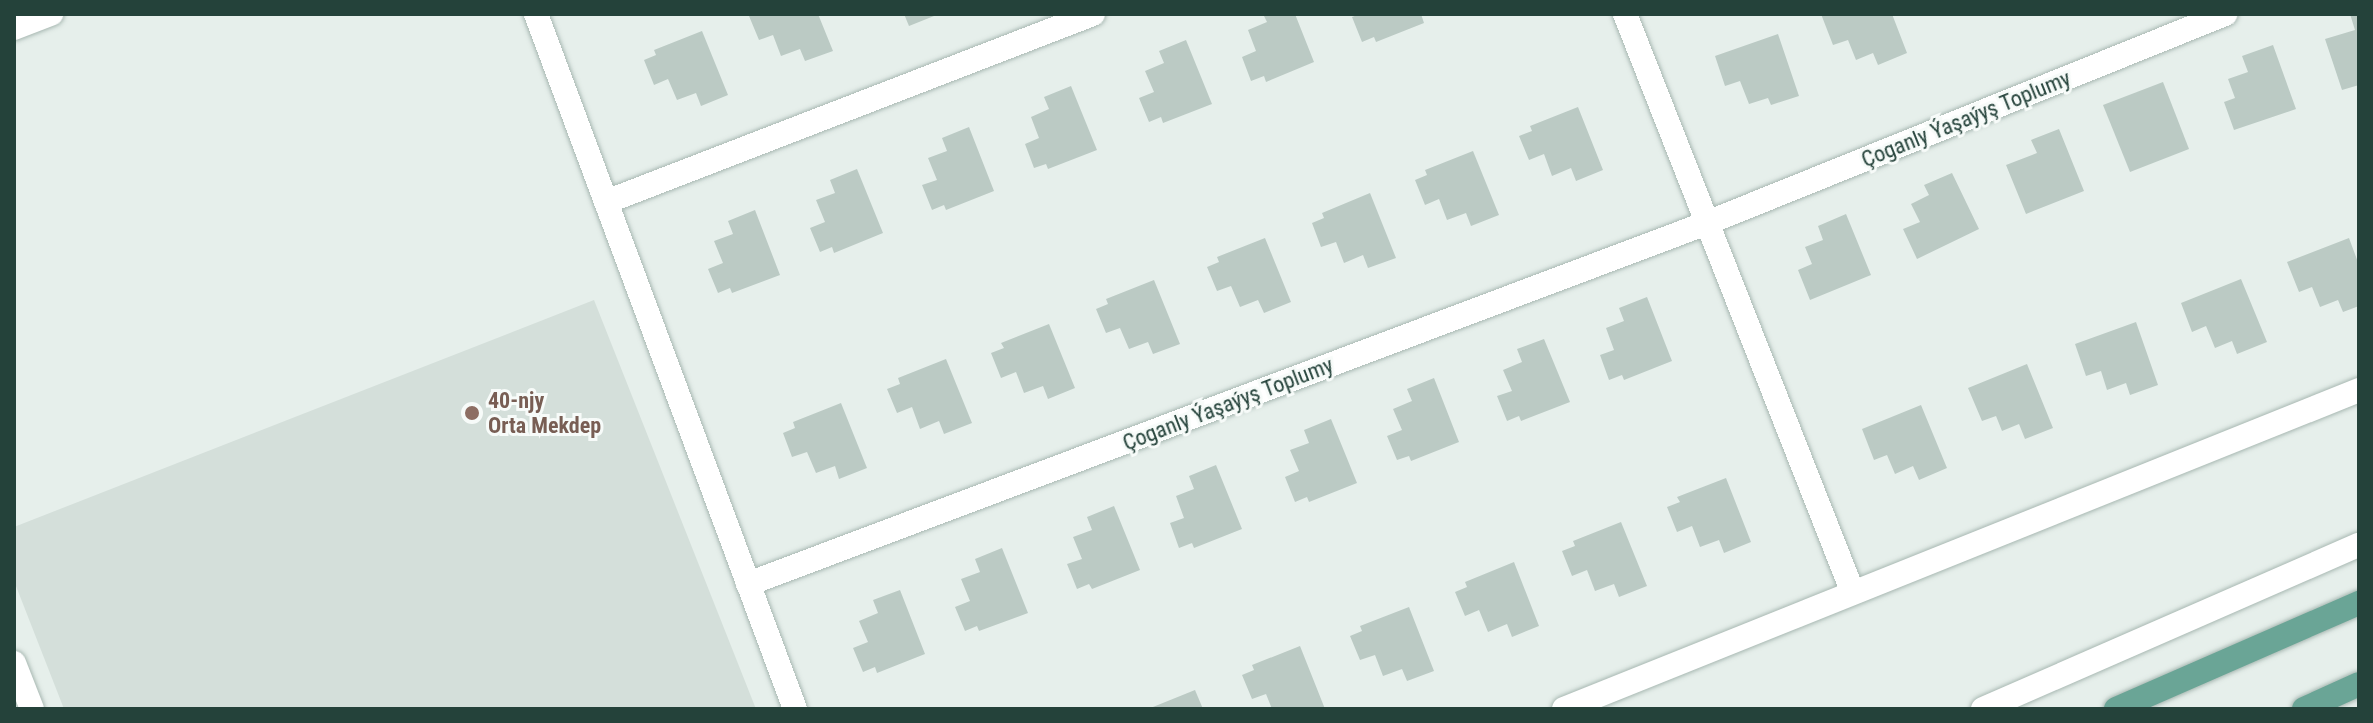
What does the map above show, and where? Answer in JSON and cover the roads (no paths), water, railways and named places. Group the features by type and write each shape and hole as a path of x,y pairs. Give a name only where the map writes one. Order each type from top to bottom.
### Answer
{"main road":[{"path":"2116,709 2359,603"},
{"path":"2304,709 2359,684"}],"street":[{"path":"14,28 51,14"},
{"path":"536,14 795,709"},
{"path":"606,202 1093,14"},
{"path":"1625,14 1853,593"},
{"name":"Çoganly Ýaşaýyş Toplumy","path":"748,584 1707,223 2225,14"},
{"path":"1564,709 2359,390"},
{"path":"1983,709 2359,545"},
{"path":"14,663 32,709"}],"place":[{"name":"40-njy Orta Mekdep","path":"472,413"}]}
